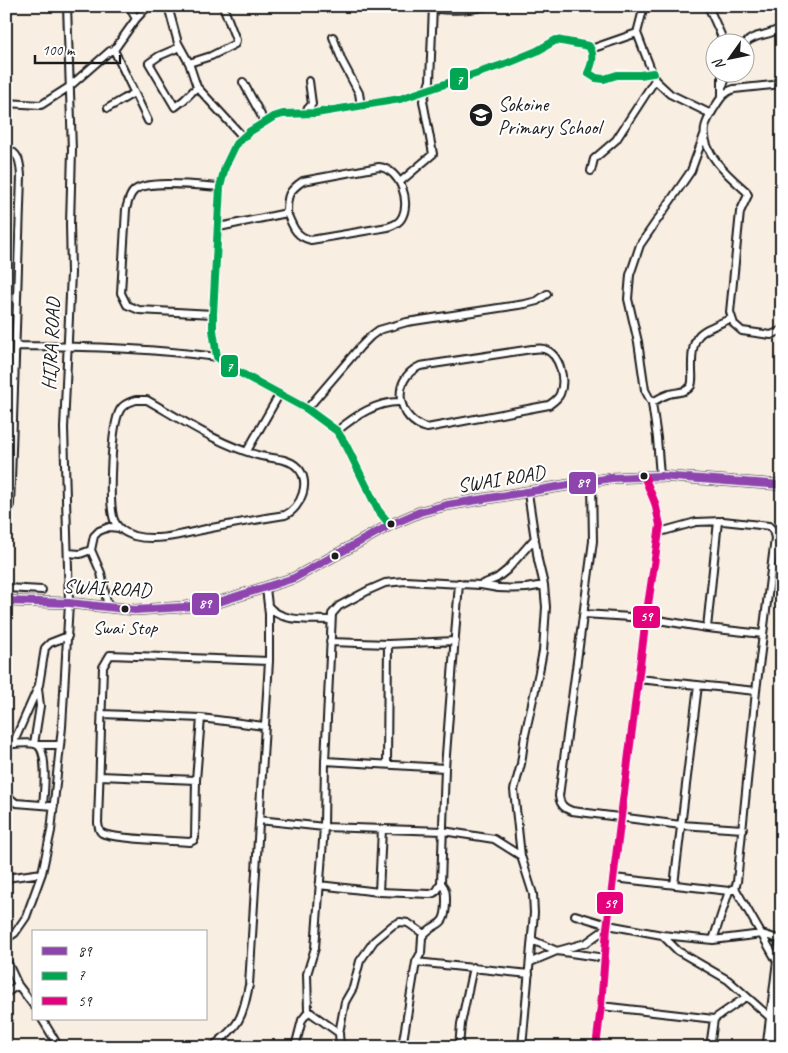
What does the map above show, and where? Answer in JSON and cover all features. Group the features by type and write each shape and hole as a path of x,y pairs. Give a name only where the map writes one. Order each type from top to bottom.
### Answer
{"highway":[{"path":"774,1040 772,1019 782,940"}],"street":[{"name":"HIJRA ROAD","path":"6,939 15,933 26,917 42,873 51,831 68,636 69,603 64,428 71,273 72,150 67,6"},
{"path":"130,6 136,19"},
{"path":"6,103 41,104 69,87 110,51 114,50 136,19 148,6"},
{"path":"168,6 180,47 189,63 197,87 243,137"},
{"path":"189,63 211,56 235,44 236,40 223,6"},
{"path":"418,6 473,10 487,6"},
{"path":"644,6 637,33 654,77 670,94 711,114"},
{"path":"708,6 720,32"},
{"path":"400,182 433,154 423,104 430,81 432,7"},
{"path":"756,37 770,34 782,27"},
{"path":"591,49 637,33"},
{"path":"333,37 342,61 359,93 361,106"},
{"path":"217,357 213,314 220,187 225,167 236,144 263,122 283,114 303,114 400,99 524,57 556,40 566,43 586,44 591,49 593,62 588,73 596,78 604,79 617,75 654,77"},
{"path":"180,47 159,56 149,63 174,107 197,87"},
{"path":"114,50 148,122"},
{"path":"590,171 594,159 616,140 654,77"},
{"path":"303,114 312,104 309,81"},
{"path":"243,82 263,122"},
{"path":"722,82 722,96"},
{"path":"722,86 724,82"},
{"path":"660,476 652,402 645,390 638,342 628,299 630,275 640,245 691,171 705,134 706,122 722,96 727,91 734,89 782,84"},
{"path":"108,108 134,93"},
{"path":"705,134 714,157 722,170 748,195 740,212 730,312 734,324 742,331 770,336 782,330"},
{"path":"6,149 14,152 20,163 11,488 6,520"},
{"path":"379,167 387,168 392,172 400,182 404,195 404,214 399,222 388,227 312,240 297,234 287,213 287,196 294,187 303,181 379,167"},
{"path":"213,314 139,310 128,305 121,293 126,209 133,191 144,186 162,184 220,187"},
{"path":"219,227 287,213"},
{"path":"307,408 360,347 379,330 408,322 525,304 536,301 546,294"},
{"path":"652,402 669,394 682,392 690,387 692,381 693,343 696,338 707,329 732,318"},
{"path":"16,346 67,346 166,351 217,357 235,370 279,395 307,408 337,432 346,445 378,510 390,526"},
{"path":"532,349 545,350 550,353 557,360 561,372 562,385 560,395 549,405 542,407 427,428 419,426 412,421 401,402 400,390 402,381 409,373 420,366 532,349"},
{"path":"247,451 279,395"},
{"path":"108,607 101,573 91,550 94,536 99,531 109,527 119,528 134,536 162,538 285,515 292,512 301,501 304,491 302,475 299,468 285,460 257,455 219,441 147,400 136,400 126,403 120,409 117,420 111,484 114,521 119,528"},
{"path":"337,432 365,411 379,405 401,402"},
{"path":"596,1047 607,926 655,550 660,532 660,518 644,476"},
{"name":"SWAI ROAD","path":"6,601 69,603 135,610 184,607 222,601 294,578 390,526 420,512 447,505 611,478 644,476 782,485"},
{"path":"592,482 593,541 559,796 560,802 562,806 572,811 681,824 743,829"},
{"path":"522,1047 531,962 533,894 520,856 514,790 521,764 525,735 543,651 546,608 528,493"},
{"path":"660,532 696,522 718,521 769,526 773,530 775,538 756,692 743,829 732,889 713,940"},
{"path":"707,628 718,521"},
{"path":"480,585 497,578 507,570 535,538"},
{"path":"68,553 80,554 91,550"},
{"path":"771,569 782,570"},
{"path":"295,1047 302,1020 309,1011 307,974 315,948 324,827 331,620 334,610 368,590 385,583 405,581 459,583 507,590 544,586"},
{"path":"320,885 379,892 430,894 437,891 441,883 445,768 459,583"},
{"path":"6,588 42,590"},
{"path":"212,1047 233,1030 238,1022 247,992 251,958 269,661 266,588"},
{"path":"268,605 273,612 288,618 331,620"},
{"path":"584,614 646,618 707,628 763,634"},
{"path":"60,745 10,745 38,686 45,648 50,643 68,636"},
{"path":"330,642 388,644 456,641"},
{"path":"387,764 388,644"},
{"path":"201,718 194,840 190,842 114,837 101,832 98,823 102,667 110,655 269,661"},
{"path":"638,678 756,692"},
{"path":"674,885 698,685"},
{"path":"38,686 40,703 35,744 43,758 45,778 44,805"},
{"path":"102,714 201,718 264,726"},
{"path":"325,761 445,768"},
{"path":"100,776 196,780"},
{"path":"6,796 16,803 54,806"},
{"path":"259,820 324,827 443,831 494,840 520,856"},
{"path":"379,892 382,829"},
{"path":"6,878 42,873"},
{"path":"614,878 732,889"},
{"path":"402,1047 416,962 421,953 422,937 440,924 446,915 446,892 441,883"},
{"path":"732,889 762,934 779,964"},
{"path":"575,915 607,926 662,935 713,940 762,934 782,940"},
{"path":"331,1047 340,1044 339,1033 345,1002 353,988 360,961 374,941 393,925 400,922 408,923 424,934"},
{"path":"531,962 558,951 586,943 607,926"},
{"path":"662,935 678,951 728,980 772,1019"},
{"path":"532,940 558,951 605,958"},
{"path":"6,959 18,985 32,1003"},
{"path":"416,962 529,974"},
{"path":"459,1047 461,1024 473,967"},
{"path":"6,993 18,985"},
{"path":"601,1006 714,1019 746,997"},
{"path":"309,1011 339,1033"},
{"path":"710,1047 714,1019"},
{"path":"43,1020 59,1047"}],"transit line":[{"name":"7","path":"390,525 378,510 346,445 337,431 307,409 235,370 217,357 213,314 220,187 225,167 236,144 249,132 273,117 283,114 316,113 400,99 508,63 537,51 556,40 589,46 592,63 588,73 596,78 604,79 617,75 653,73"},
{"name":"59","path":"596,1047 607,928 646,618 660,525 655,503 644,476"},
{"name":"89","path":"6,601 69,603 135,610 184,607 222,601 294,578 390,525 420,512 447,505 611,478 660,476 782,485"}],"place":[{"name":"Sokoine Primary School","path":"481,115"},
{"name":"Swai Stop","path":"125,609"}]}
